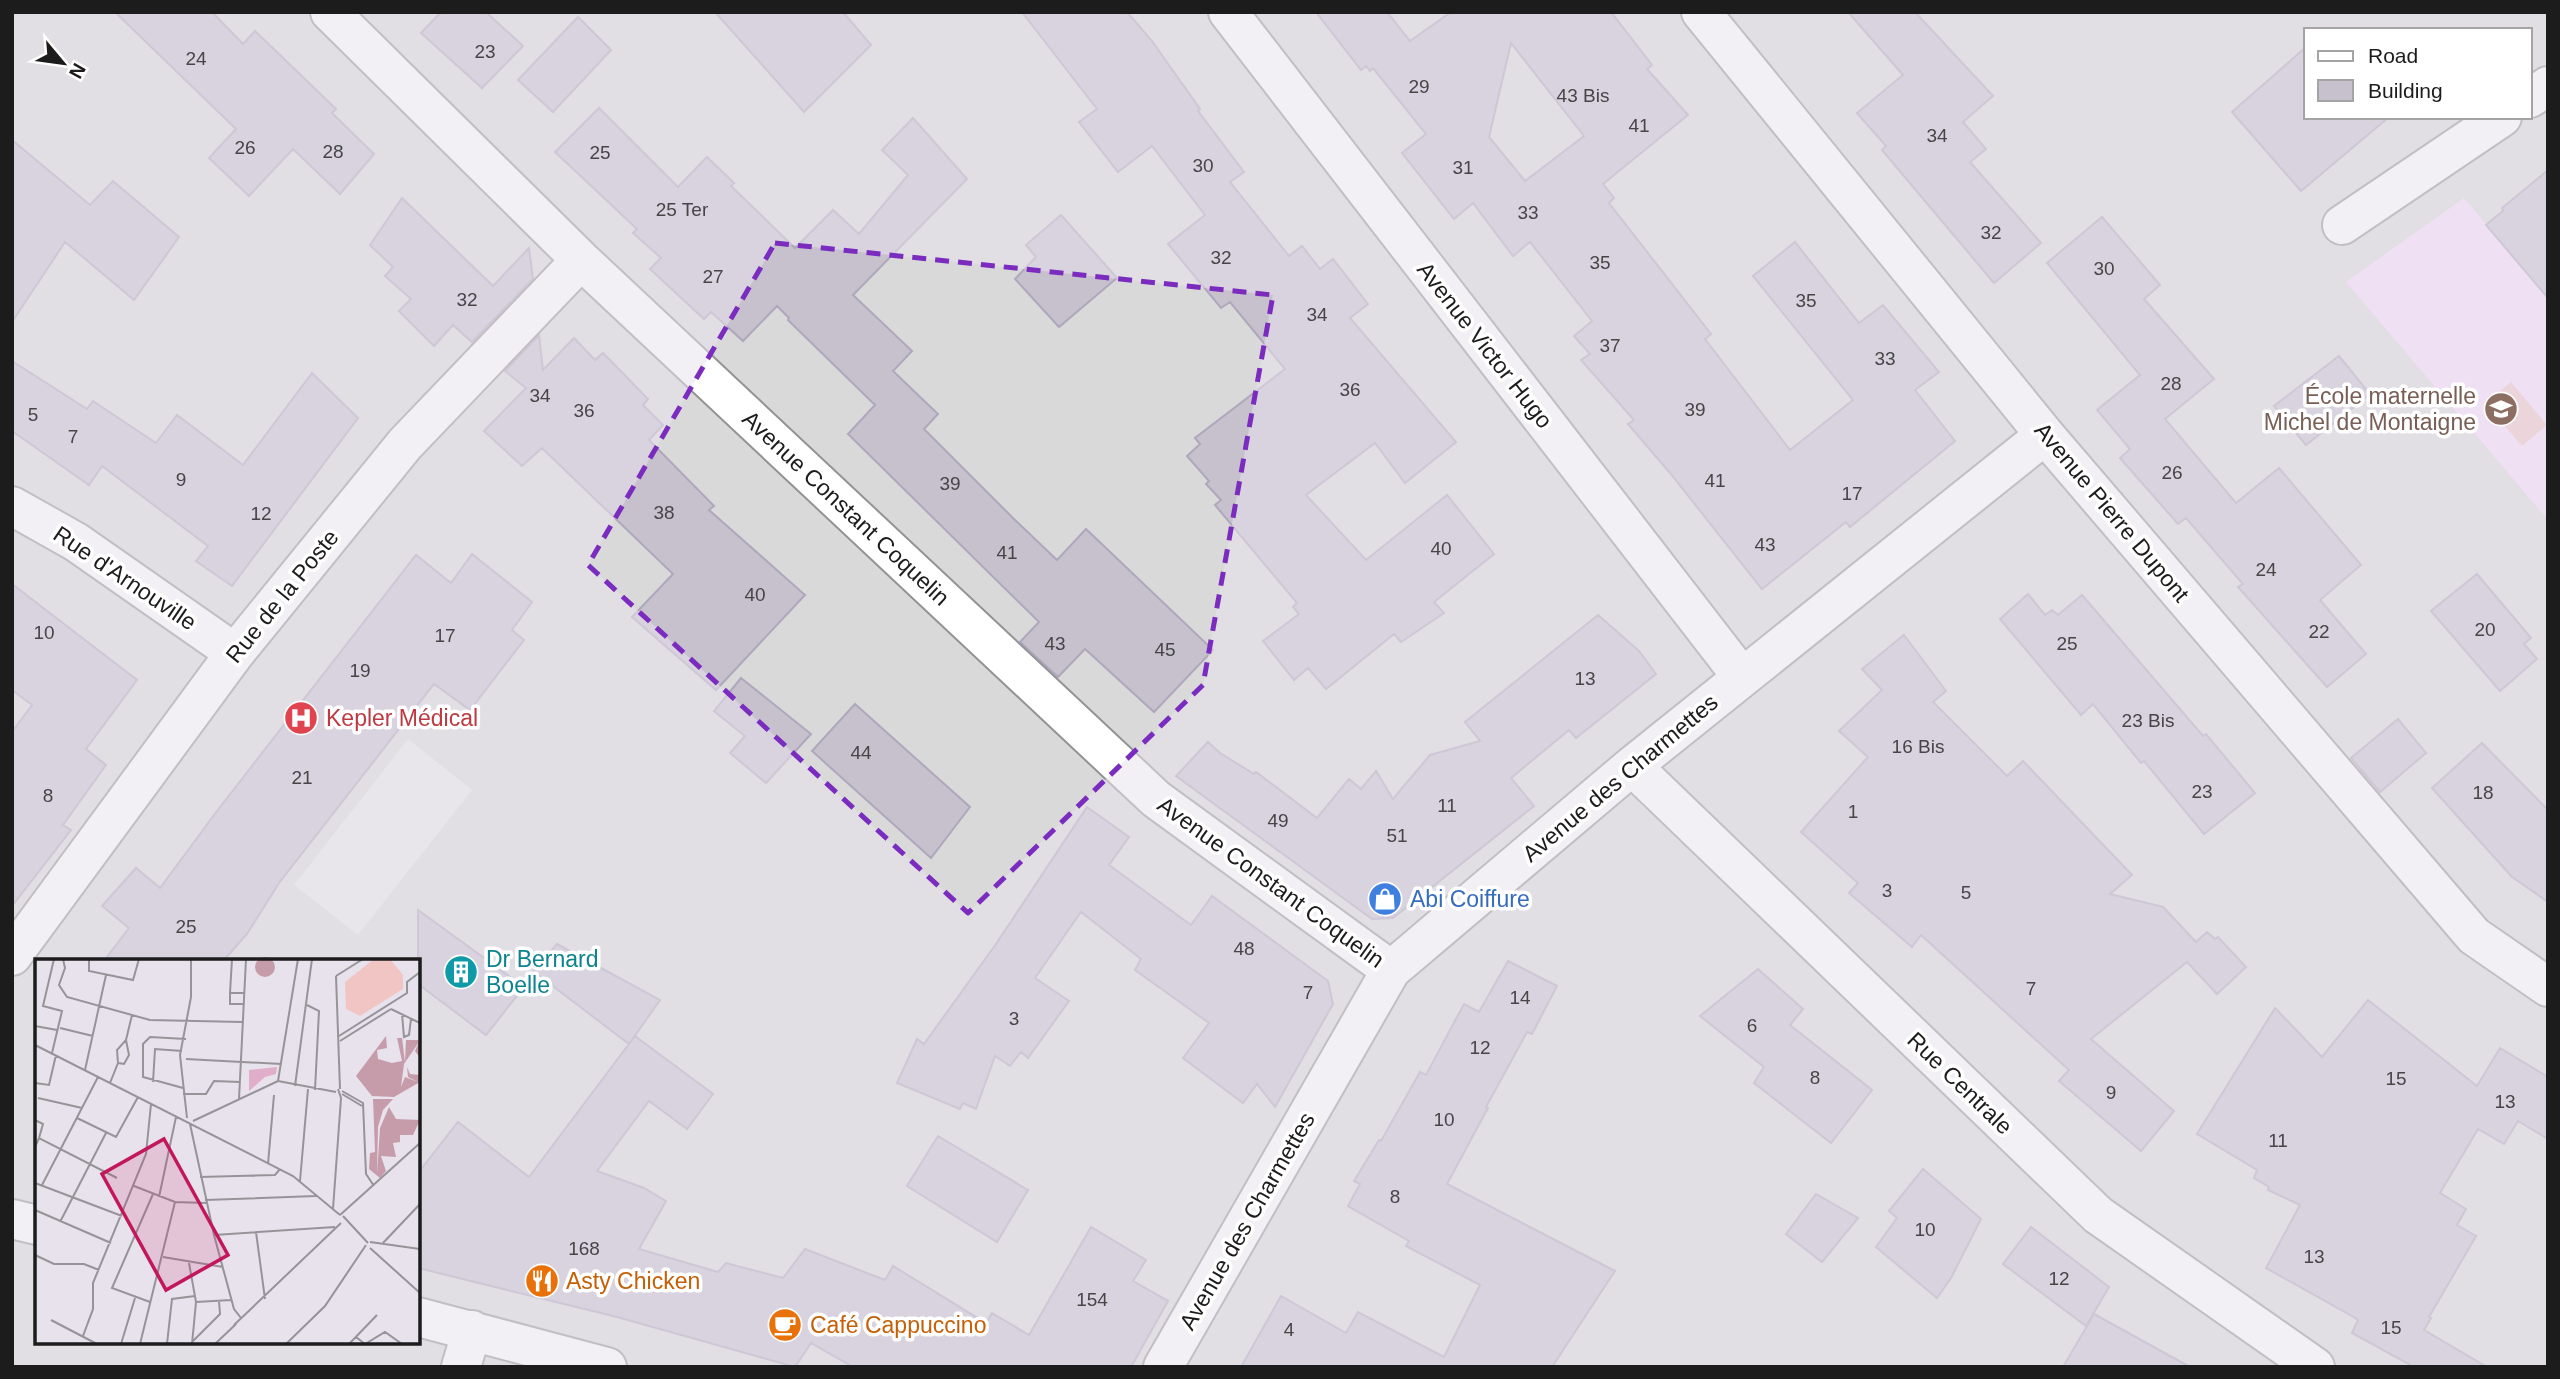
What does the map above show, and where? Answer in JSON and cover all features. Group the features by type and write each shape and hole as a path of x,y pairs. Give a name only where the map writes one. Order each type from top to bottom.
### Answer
{"street":[{"name":"Avenue Constant Coquelin","path":"330,12 581,260 1156,799 1391,970"},
{"name":"Avenue Victor Hugo","path":"1228,12 1742,677"},
{"name":"Avenue Pierre Dupont","path":"1701,12 2045,435 2474,936 2548,987"},
{"path":"2532,97 2548,86"},
{"path":"2342,225 2499,119"},
{"name":"Rue de la Poste","path":"12,956 235,653 405,444 581,260"},
{"name":"Avenue des Charmettes","path":"1163,1367 1391,970 1632,766 2045,435"},
{"name":"Rue d'Arnouville","path":"12,506 76,542 235,653"},
{"name":"Rue Centrale","path":"1632,766 2098,1215 2315,1367"},
{"path":"12,1219 35,1225"},
{"path":"420,1317 607,1367"},
{"path":"461,1367 472,1330"}],"highlighted area":[{"path":"775,243 1273,295 1203,685 968,913 588,565"}],"shaded area":[{"path":"12,12 2548,12 2548,1367 12,1367"},
{"name":"École maternelle Michel de Montaigne","path":"2464,198 2548,298 2548,520 2346,282"},
{"path":"2511,382 2547,425 2522,446 2485,403"},
{"path":"408,739 472,790 358,935 294,885"}],"building":[{"path":"115,12 212,12 243,44 255,31 336,109 332,113 374,154 340,194 293,149 249,196 209,158 236,129"},
{"path":"441,12 486,12 523,46 482,88 421,33"},
{"path":"715,12 843,12 871,45 804,112"},
{"path":"1022,12 1127,12 1152,41 1200,109 1198,111 1244,172 1230,182 1289,256 1302,246 1320,269 1333,259 1368,304 1350,318 1456,442 1405,483 1375,443 1306,495 1366,560 1447,495 1494,554 1434,602 1444,613 1401,642 1394,634 1326,689 1308,668 1294,680 1263,641 1299,614 1293,607 1297,603 1215,505 1221,500 1206,484 1209,481 1187,456 1200,444 1195,438 1285,369 1230,302 1221,308 1168,244 1205,215 1152,146 1118,172 1079,122 1097,109"},
{"path":"1316,12 1387,12 1410,41 1451,12 1611,12 1652,65 1647,69 1688,115 1603,184 1614,198 1609,203 1711,334 1705,339 1790,450 1853,400 1753,276 1795,242 1859,323 1883,305 1939,372 1915,390 1955,441 1850,527 1846,522 1762,589 1628,424 1634,420 1581,360 1590,354 1574,336 1592,321 1530,242 1513,256 1473,203 1454,219 1402,153 1426,134 1373,68 1370,71 1366,66 1361,70","holes":["1511,43 1584,136 1525,181 1489,137"]},
{"path":"1848,12 1915,12 1993,96 1963,122 1986,149 1970,162 2041,243 1994,283 1882,150 1886,146 1857,113 1903,75"},
{"path":"578,17 611,50 553,112 518,80"},
{"path":"2304,49 2304,119 2387,119 2301,191 2232,112"},
{"path":"599,108 678,187 707,157 734,183 731,186 795,248 833,210 859,234 908,175 882,150 913,118 967,179 853,295 912,351 893,371 938,414 924,429 1015,520 1057,560 1086,529 1213,650 1154,712 1085,649 1058,677 1020,642 1039,622 848,434 875,405 777,306 743,341 711,312 704,319 650,269 661,258 633,233 637,229 555,152"},
{"path":"12,140 90,205 113,181 179,237 134,300 65,242 12,322"},
{"path":"2548,170 2548,298 2486,225"},
{"path":"402,198 493,286 529,248 533,279 472,342 453,325 434,346 399,311 411,299 385,276 393,267 370,245"},
{"path":"1061,215 1117,278 1059,327 1015,279 1036,257 1026,245"},
{"path":"2102,217 2160,285 2144,299 2214,379 2165,419 2236,503 2279,468 2361,565 2320,600 2366,654 2327,687 2238,587 2243,584 2186,518 2178,524 2120,458 2130,449 2097,410 2140,375 2047,263"},
{"path":"539,335 543,370 574,338 595,360 603,353 648,399 643,405 663,425 649,440 714,506 709,510 805,595 716,690 632,617 673,574 542,448 522,466 484,431 526,388 505,371"},
{"path":"2339,356 2370,394 2306,445 2274,406"},
{"path":"12,361 87,409 93,401 156,443 177,415 243,465 312,373 358,418 232,586 196,561 208,546 102,466 89,485 12,431"},
{"path":"472,554 532,602 512,630 524,640 470,710 434,684 279,883 247,934 225,959 106,959 129,928 102,906 136,868 160,888 416,555 451,583"},
{"path":"2477,574 2531,638 2524,644 2537,659 2500,691 2431,611"},
{"path":"12,584 137,680 86,749 106,765 63,825 71,830 12,906 12,732 32,705 12,690"},
{"path":"2028,594 2045,615 2052,610 2058,615 2082,595 2255,793 2204,834 2093,704 2081,715 2000,619"},
{"path":"1598,615 1639,651 1656,674 1576,738 1569,730 1511,778 1534,806 1393,918 1372,919 1176,776 1208,742 1220,753 1254,774 1256,772 1317,818 1349,779 1361,789 1376,771 1393,799 1430,755 1480,741 1465,722"},
{"path":"1904,635 1946,691 1933,702 2007,776 2023,761 2132,875 2110,894 2163,907 2196,942 2207,932 2215,939 2218,937 2246,967 2217,994 2187,962 2091,1039 2174,1111 2141,1151 2059,1081 2069,1070 1921,935 1912,947 1849,893 1858,883 1801,832 1868,757 1839,731 1882,690 1862,669"},
{"path":"741,678 811,734 766,783 730,753 745,736 714,711"},
{"path":"855,704 970,807 931,858 812,751"},
{"path":"2398,719 2426,753 2380,792 2351,758"},
{"path":"2482,743 2548,810 2548,902 2512,877 2432,788"},
{"path":"1087,807 1129,837 1109,865 1191,925 1212,896 1328,981 1333,1004 1275,1107 1257,1084 1243,1103 1183,1058 1209,1023 1135,970 1141,959 1081,912 1035,978 1069,1001 1028,1058 1021,1052 1010,1066 995,1056 976,1109 963,1103 960,1109 897,1083 917,1039 924,1044 996,944"},
{"name":"Dr Bernard Boelle","path":"418,910 524,987 486,1035 420,986"},
{"path":"557,944 660,1000 629,1044 533,971"},
{"path":"1508,961 1557,986 1532,1034 1527,1032 1447,1184 1615,1271 1552,1367 1241,1367 1281,1296 1346,1333 1358,1312 1444,1357 1480,1285 1406,1246 1409,1241 1348,1206 1360,1184 1354,1181 1379,1140 1381,1141 1420,1072 1426,1075 1464,1004 1479,1012"},
{"path":"1758,969 1803,1009 1790,1025 1872,1090 1831,1143 1754,1083 1764,1067 1700,1016"},
{"path":"2368,1000 2477,1086 2500,1048 2548,1077 2548,1139 2518,1121 2504,1144 2478,1129 2440,1193 2466,1209 2457,1225 2476,1236 2424,1330 2487,1367 2414,1367 2352,1333 2358,1320 2266,1268 2300,1205 2268,1190 2269,1187 2254,1178 2257,1170 2197,1134 2275,1008 2322,1057"},
{"path":"635,1036 713,1094 687,1129 649,1101 597,1171 644,1188 666,1201 639,1249 718,1272 726,1263 783,1278 805,1249 885,1280 893,1266 986,1323 992,1313 1029,1335 1091,1227 1146,1260 1133,1281 1168,1301 1131,1367 853,1367 811,1343 795,1367 617,1317 420,1268 420,1170 458,1122 529,1177"},
{"path":"938,1136 1028,1190 997,1242 907,1186"},
{"path":"1923,1169 1981,1219 1951,1278 1937,1298 1876,1247 1897,1218 1889,1211"},
{"path":"1816,1194 1858,1218 1822,1262 1786,1234"},
{"path":"2031,1227 2109,1287 2086,1326 2003,1264"},
{"path":"2094,1314 2190,1367 2063,1367"}],"place":[{"name":"École maternelle Michel de Montaigne","path":"2501,409"},
{"name":"Kepler Médical","path":"301,718"},
{"name":"Abi Coiffure","path":"1385,899"},
{"name":"Dr Bernard Boelle","path":"461,972"},
{"name":"Asty Chicken","path":"542,1281"},
{"name":"Café Cappuccino","path":"785,1325"}]}
